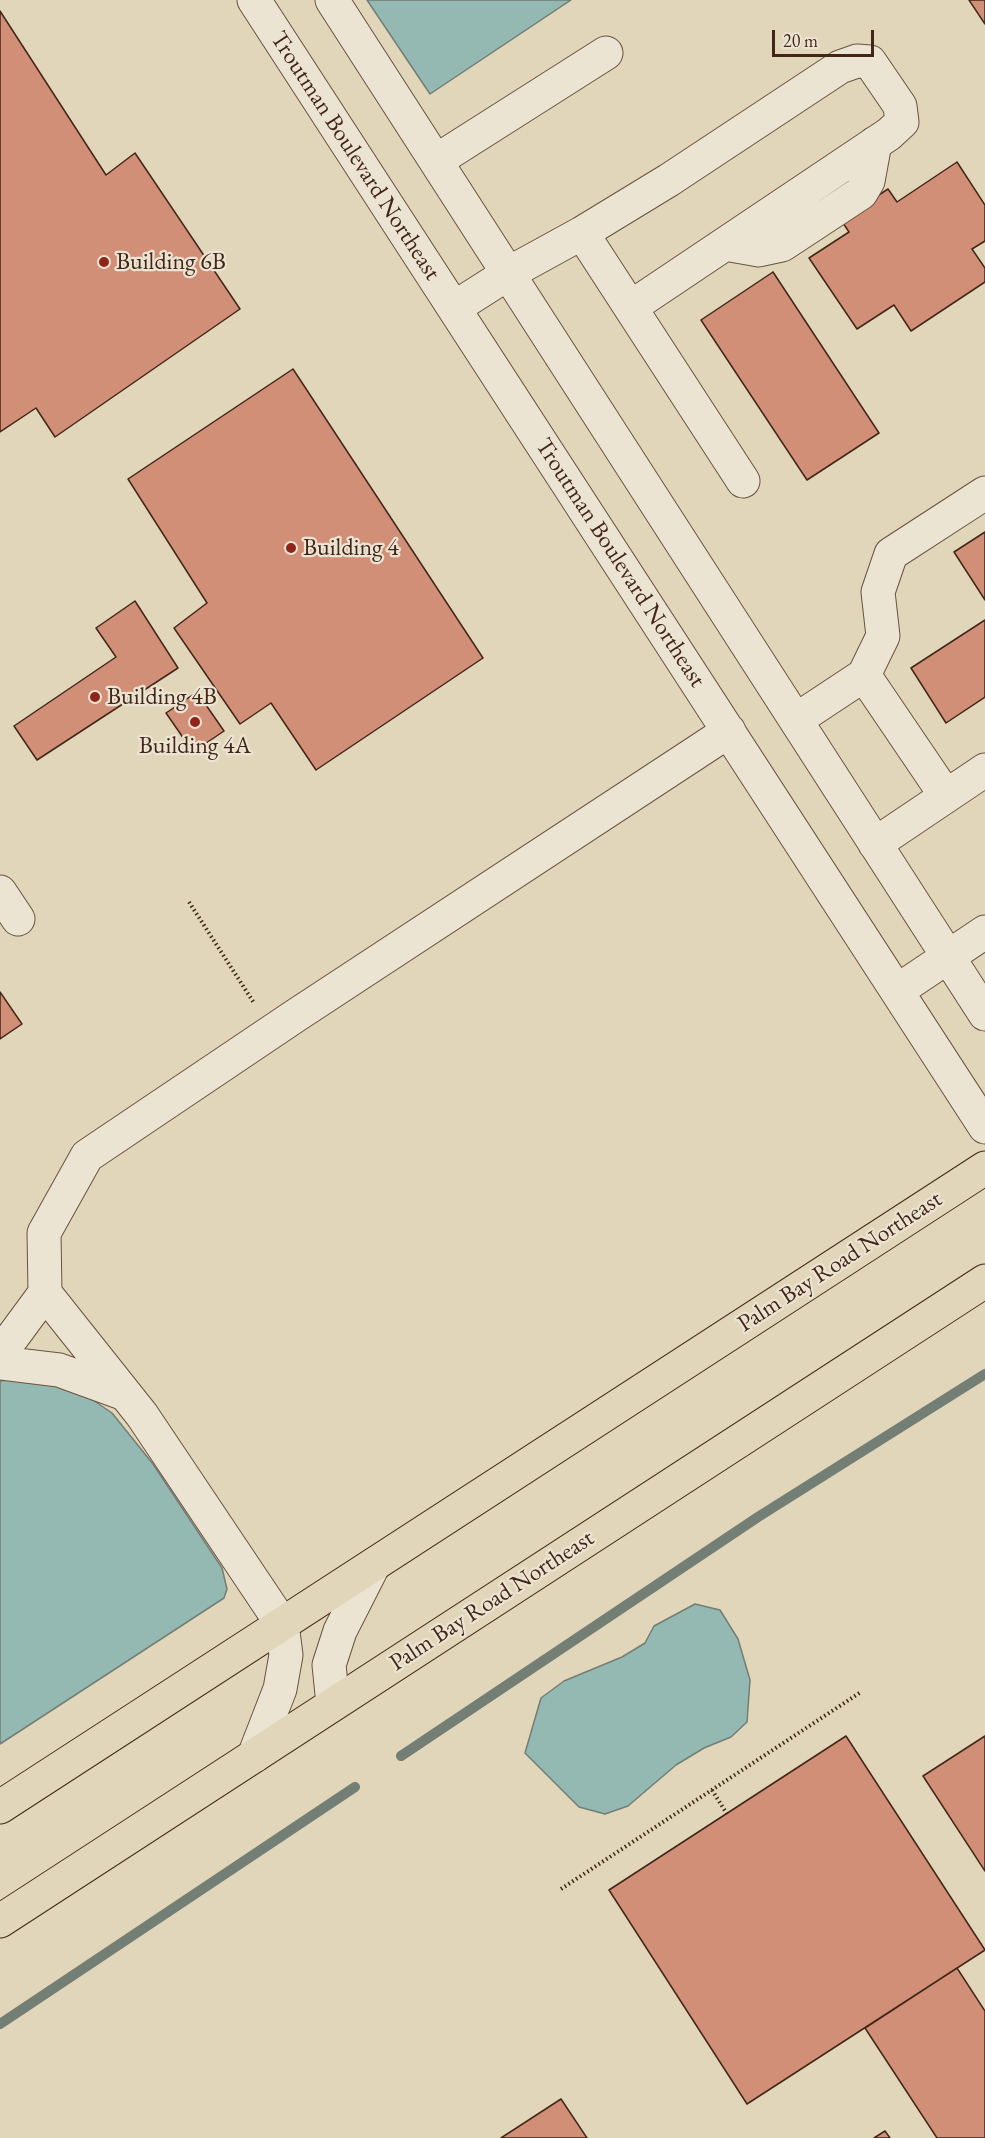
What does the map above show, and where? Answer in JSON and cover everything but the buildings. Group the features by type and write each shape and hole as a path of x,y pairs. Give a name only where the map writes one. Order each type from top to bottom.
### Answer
{"main road":[{"name":"Palm Bay Road Northeast","path":"0,1807 985,1168"},
{"name":"Palm Bay Road Northeast","path":"0,1921 985,1281"}],"street":[{"name":"Troutman Boulevard Northeast","path":"254,0 985,1127"},
{"path":"332,0 985,1014"},
{"path":"436,161 606,53"},
{"path":"454,308 509,273 582,233 669,180 840,67 857,61 870,62 900,106 902,122 876,143 631,307"},
{"path":"582,233 743,481"},
{"path":"796,720 864,675 883,636 878,592 891,554 985,493"},
{"path":"864,675 946,796"},
{"path":"0,1354 45,1293 44,1233 87,1156 729,731"},
{"path":"875,844 985,770"},
{"path":"0,892 18,920"},
{"path":"897,991 985,932"},
{"path":"45,1293 142,1415 282,1624 286,1655 280,1689 254,1756"},
{"path":"0,1363 59,1370 126,1395"},
{"path":"333,1704 329,1665 340,1631 373,1566"}],"path":[{"path":"189,902 272,1032"},
{"path":"561,1889 861,1692"},
{"path":"711,1790 726,1814"}],"water":[{"path":"367,0 571,0 430,94"},
{"path":"22,1378 71,1385 112,1413 153,1464 222,1568 227,1589 224,1598 0,1744 0,1381"},
{"path":"695,1604 720,1610 738,1639 750,1680 747,1722 731,1737 704,1748 676,1765 628,1806 605,1814 579,1807 525,1753 541,1698 564,1681 622,1657 645,1643 654,1626"}],"waterway":[{"path":"401,1756 758,1517 985,1374"},
{"path":"0,2024 355,1787"}],"place":[{"name":"Building 6B","path":"104,262"},
{"name":"Building 4","path":"291,548"},
{"name":"Building 4B","path":"95,697"},
{"name":"Building 4A","path":"195,722"}]}
